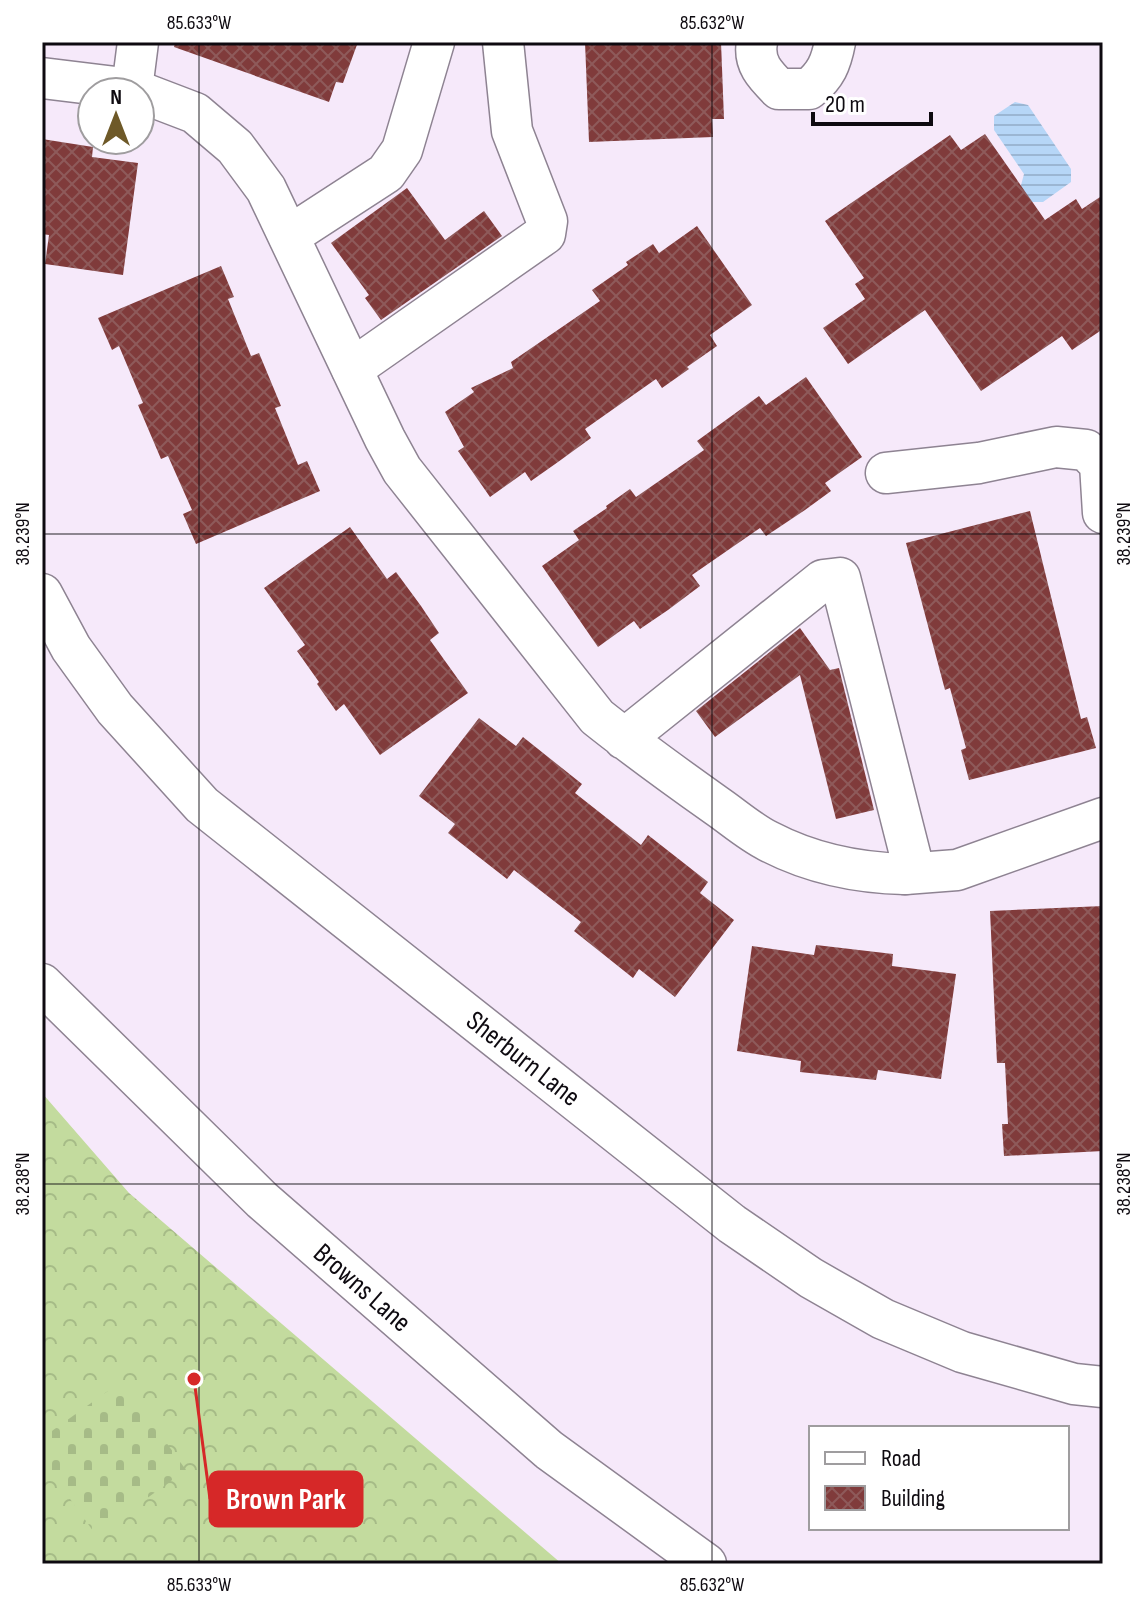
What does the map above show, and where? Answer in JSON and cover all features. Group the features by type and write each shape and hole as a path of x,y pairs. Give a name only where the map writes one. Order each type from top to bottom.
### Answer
{"street":[{"path":"137,76 138,42"},
{"path":"289,236 386,173 402,150 434,42"},
{"path":"352,369 545,234 547,221 512,131 503,42"},
{"path":"757,42 755,48 760,69 779,89 809,89 823,78 831,62 835,42"},
{"path":"42,78 76,83"},
{"path":"156,98 195,113 235,147 266,189 402,470 597,717 624,739 767,841 812,860 871,873 957,870 1103,818"},
{"path":"886,473 979,463 1056,447 1086,450 1102,460 1103,513"},
{"path":"624,739 823,580 840,578 912,862 905,874"},
{"name":"Sherburn Lane","path":"42,594 71,648 115,709 202,805 732,1224 811,1278 883,1319 962,1352 1074,1384 1103,1387"},
{"name":"Browns Lane","path":"42,984 262,1200 549,1450 706,1564"}],"green space":[{"path":"42,1093 129,1193 562,1564 42,1564"},
{"path":"122,1381 186,1470 96,1535 42,1460 42,1438"}],"water":[{"path":"1015,102 1028,105 1071,169 1071,182 1043,202 1031,202 1020,189 1024,174 994,130 994,116"}],"building":[{"path":"175,42 358,42 343,83 336,82 329,102 174,47"},
{"path":"585,42 721,42 724,119 712,119 713,137 589,142"},
{"path":"985,134 1045,220 1076,199 1082,209 1103,195 1103,329 1072,350 1062,336 981,391 925,310 848,364 823,328 865,299 855,284 864,278 825,221 950,135 961,150"},
{"path":"42,139 76,144 76,156 138,163 123,275 45,264 49,235 42,234"},
{"path":"407,188 445,240 484,211 502,236 381,320 365,298 369,295 331,243"},
{"path":"697,226 752,305 710,335 717,346 687,367 689,369 662,388 656,379 585,429 591,438 558,462 531,481 525,472 490,497 458,451 464,447 445,412 474,392 471,388 513,368 511,362 600,301 592,290 628,265 626,262 653,244 659,253"},
{"path":"221,266 234,297 228,299 251,356 259,353 281,406 275,408 298,465 307,461 320,491 196,544 183,514 192,510 168,456 161,459 138,405 143,403 119,346 112,350 98,318"},
{"path":"806,377 862,457 825,483 831,491 805,510 766,536 760,528 692,575 700,586 668,610 640,629 634,621 598,647 542,566 579,540 573,531 606,506 630,489 636,497 704,450 697,441 759,396 766,405"},
{"path":"1030,511 1081,719 1087,717 1096,748 969,780 961,750 966,748 950,688 945,690 906,543"},
{"path":"350,527 387,579 396,572 421,606 439,633 430,640 468,693 380,755 344,704 336,711 317,684 319,682 297,651 305,645 264,588"},
{"path":"800,628 830,670 839,668 874,810 836,819 800,675 715,737 696,711"},
{"path":"479,718 516,746 523,737 582,784 575,793 641,845 648,835 708,882 700,893 734,920 675,997 639,969 633,978 574,931 581,922 514,870 507,879 448,833 455,824 419,796"},
{"path":"1103,906 1103,1151 1004,1156 1002,1124 1008,1124 1005,1063 997,1063 990,911"},
{"path":"816,945 893,954 892,966 956,974 941,1079 878,1070 876,1080 800,1072 801,1061 737,1051 752,946 814,955"}],"place":[{"name":"Brown Park","path":"194,1379"}]}
